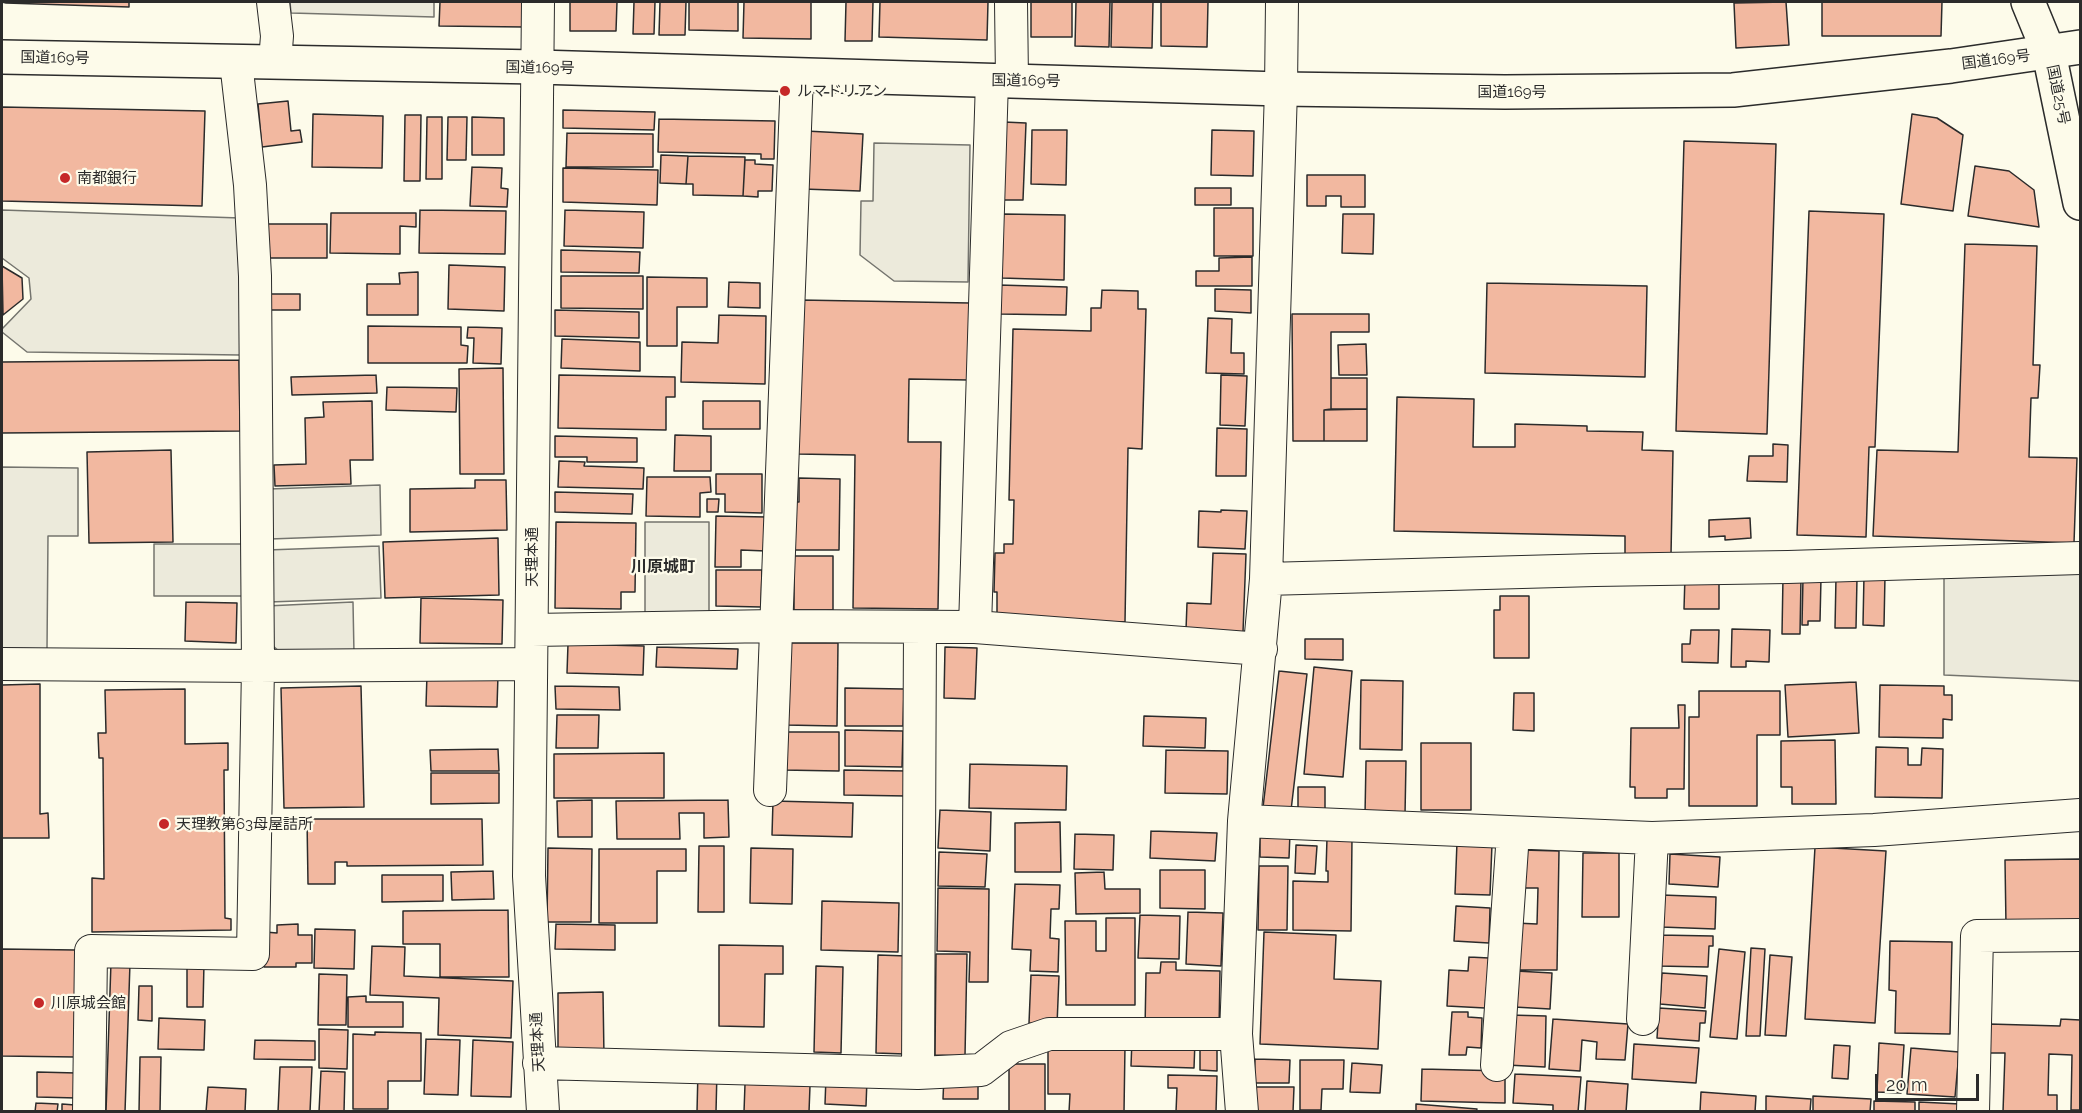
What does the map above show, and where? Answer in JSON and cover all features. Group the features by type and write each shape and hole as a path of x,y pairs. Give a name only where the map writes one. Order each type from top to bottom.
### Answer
{"main road":[{"path":"2028,2 2049,54"},
{"name":"国道25号","path":"2080,47 2049,54 2080,203"},
{"name":"国道169号","path":"2,57 538,67 1281,89 1505,92 1733,90 2049,54"}],"street":[{"path":"273,2 277,36 274,62"},
{"name":"天理本通","path":"538,2 529,876 543,1112"},
{"path":"975,627 1002,80 1011,2"},
{"path":"1242,1112 1236,1034 1244,820 1266,579 1282,2"},
{"path":"89,1112 91,951 253,954 258,666 255,276 250,186 236,62"},
{"path":"770,790 797,75"},
{"path":"1266,579 2080,558"},
{"path":"532,630 775,626 975,627 1261,649"},
{"path":"918,1073 920,627"},
{"path":"2,664 258,666 531,664"},
{"path":"1244,820 1652,838 1874,830 2080,815"},
{"path":"1497,1065 1513,833"},
{"path":"1643,1019 1652,838"},
{"path":"1973,1112 1977,936 2080,935"},
{"path":"539,1063 918,1073 981,1070 1011,1047 1049,1034 1236,1034"}],"shaded area":[{"path":"290,2 434,2 434,17 291,13"},
{"path":"874,143 970,145 968,282 894,281 860,255 861,201 873,201"},
{"path":"2,210 240,218 240,355 27,352 2,332 2,329 31,299 29,278 2,258"},
{"path":"2,467 78,468 78,536 48,536 47,649 2,648"},
{"path":"380,485 381,535 270,539 269,489"},
{"path":"645,522 709,522 709,619 645,619"},
{"path":"154,544 245,544 245,596 154,596"},
{"path":"379,546 381,598 269,602 267,550"},
{"path":"2080,571 2080,681 1944,675 1944,574"},
{"path":"353,602 354,654 280,652 265,639 266,606"}],"building":[{"path":"2,2 129,2 129,7 6,3"},
{"path":"440,2 524,2 524,27 439,26"},
{"path":"570,2 617,2 616,31 570,31"},
{"path":"634,2 655,2 654,34 633,34"},
{"path":"660,2 686,2 685,35 659,35"},
{"path":"689,2 738,2 738,31 689,30"},
{"path":"744,2 811,2 811,39 743,38"},
{"path":"846,2 873,2 872,41 845,41"},
{"path":"880,2 988,2 987,40 879,37"},
{"path":"1031,2 1072,2 1072,37 1031,37"},
{"path":"1076,2 1110,2 1109,47 1075,46"},
{"path":"1112,2 1153,2 1152,48 1111,47"},
{"path":"1161,2 1208,2 1207,47 1161,46"},
{"path":"1786,2 1789,45 1736,48 1734,3"},
{"path":"1822,2 1942,2 1941,36 1822,36"},
{"path":"288,101 291,131 300,130 302,142 262,147 258,104"},
{"path":"2,107 205,111 202,206 2,201"},
{"path":"563,110 655,112 654,130 563,128"},
{"path":"313,114 383,116 382,168 312,167"},
{"path":"1912,114 1937,118 1963,135 1953,211 1901,204"},
{"path":"405,115 421,115 420,181 404,181"},
{"path":"427,117 442,117 442,179 426,179"},
{"path":"448,117 467,117 466,160 447,160"},
{"path":"472,117 504,118 504,155 472,155"},
{"path":"659,119 775,121 774,159 761,159 761,154 658,152"},
{"path":"1004,122 1026,123 1023,200 1001,200"},
{"path":"1032,130 1067,130 1066,185 1031,184"},
{"path":"1212,130 1254,131 1253,176 1211,175"},
{"path":"806,131 863,134 860,191 803,189"},
{"path":"567,133 653,134 653,167 566,167"},
{"path":"1684,141 1776,144 1767,434 1676,431"},
{"path":"661,155 688,156 686,184 660,183"},
{"path":"688,156 745,157 743,196 693,195 693,184 686,184"},
{"path":"745,160 755,160 755,164 773,165 772,191 758,191 758,197 743,196"},
{"path":"1975,166 2009,171 2034,190 2039,227 1968,216"},
{"path":"472,167 502,168 501,188 508,189 507,207 470,206"},
{"path":"563,168 658,170 657,205 563,202"},
{"path":"1307,175 1365,175 1365,207 1341,207 1341,196 1326,196 1326,206 1307,206"},
{"path":"1195,188 1231,188 1231,205 1195,205"},
{"path":"1214,208 1253,208 1253,256 1214,256"},
{"path":"420,210 506,211 505,254 419,253"},
{"path":"565,210 644,212 643,248 564,246"},
{"path":"1809,211 1884,214 1875,447 1869,447 1866,537 1797,535"},
{"path":"331,213 416,213 416,227 400,226 400,254 330,253"},
{"path":"1003,214 1065,215 1064,280 1002,278"},
{"path":"1343,214 1374,214 1373,254 1342,253"},
{"path":"261,224 327,224 327,258 261,258"},
{"path":"1965,244 2037,246 2033,365 2040,365 2038,398 2031,398 2029,457 2077,458 2074,543 1873,536 1877,450 1958,452"},
{"path":"561,250 640,252 639,273 561,272"},
{"path":"1252,257 1252,286 1196,286 1196,271 1219,271 1219,258"},
{"path":"449,265 505,267 504,311 448,309"},
{"path":"2,266 22,278 23,299 3,315"},
{"path":"418,272 418,315 367,315 367,284 400,284 399,273"},
{"path":"561,276 643,276 643,309 561,308"},
{"path":"647,277 707,278 707,307 677,307 677,346 647,346"},
{"path":"729,282 760,283 760,308 728,307"},
{"path":"1487,283 1647,286 1645,377 1485,373"},
{"path":"999,285 1067,287 1066,315 999,314"},
{"path":"1215,289 1251,290 1251,313 1215,311"},
{"path":"1102,290 1138,291 1138,309 1146,309 1142,449 1128,448 1125,622 997,619 997,592 994,592 995,553 1004,553 1004,544 1013,544 1014,500 1009,500 1013,329 1091,331 1091,308 1101,308"},
{"path":"270,294 300,294 300,310 270,310"},
{"path":"800,300 970,303 969,380 909,379 908,442 941,442 938,609 853,608 855,455 797,454"},
{"path":"555,310 639,312 639,338 555,336"},
{"path":"1292,314 1369,314 1369,332 1331,332 1331,409 1324,410 1324,441 1293,441"},
{"path":"719,315 766,316 765,384 681,382 682,342 718,343"},
{"path":"1208,318 1232,319 1231,353 1244,353 1244,374 1206,373"},
{"path":"368,326 461,327 461,345 468,346 467,363 368,363"},
{"path":"468,327 502,328 501,364 473,363 474,338 467,338"},
{"path":"562,339 640,342 640,371 561,368"},
{"path":"1366,344 1367,375 1339,375 1338,345"},
{"path":"239,360 240,431 2,433 2,362"},
{"path":"503,368 504,474 460,474 459,369"},
{"path":"376,375 377,393 292,395 291,377"},
{"path":"559,375 675,377 675,397 666,397 666,430 558,428"},
{"path":"1221,375 1247,376 1245,426 1220,425"},
{"path":"1331,378 1367,378 1367,409 1331,409"},
{"path":"387,387 457,388 456,412 386,410"},
{"path":"1397,397 1474,399 1473,447 1515,447 1515,424 1587,426 1587,431 1643,432 1642,450 1673,451 1671,555 1625,554 1625,536 1394,531"},
{"path":"372,401 373,460 350,460 351,484 275,486 274,465 306,464 305,418 324,417 323,402"},
{"path":"703,401 760,401 760,429 703,429"},
{"path":"1367,409 1367,441 1324,441 1324,410"},
{"path":"1217,428 1247,429 1246,476 1216,476"},
{"path":"675,435 711,436 711,471 674,471"},
{"path":"555,436 637,438 637,462 587,462 587,457 555,457"},
{"path":"1773,444 1788,445 1787,482 1747,481 1749,456 1773,456"},
{"path":"171,450 173,542 89,543 87,452"},
{"path":"559,461 585,462 584,466 644,468 643,489 558,487"},
{"path":"716,474 762,474 762,513 725,512 725,494 716,494"},
{"path":"647,477 710,477 711,492 700,493 700,517 646,516"},
{"path":"799,478 840,479 839,550 791,550 792,502 799,502"},
{"path":"475,480 506,480 507,530 410,532 410,489 475,488"},
{"path":"555,492 633,494 632,514 555,512"},
{"path":"707,499 719,499 718,512 707,512"},
{"path":"1221,510 1247,511 1245,549 1198,547 1199,511 1221,512"},
{"path":"716,516 767,517 766,551 741,550 741,567 715,567"},
{"path":"1750,518 1751,538 1725,540 1725,536 1709,537 1709,520"},
{"path":"556,522 636,523 635,592 621,592 621,609 555,608"},
{"path":"498,538 499,595 385,598 383,542"},
{"path":"1213,553 1246,554 1243,632 1186,630 1187,603 1211,604"},
{"path":"794,556 833,556 833,610 794,610"},
{"path":"716,570 762,570 761,607 716,606"},
{"path":"1864,575 1885,576 1884,626 1863,625"},
{"path":"1685,576 1719,576 1719,609 1684,609"},
{"path":"1783,577 1801,578 1800,634 1782,634"},
{"path":"1836,577 1857,578 1856,628 1835,628"},
{"path":"1803,578 1821,578 1820,621 1808,621 1808,625 1802,625"},
{"path":"1500,596 1529,596 1529,658 1494,658 1494,610 1500,610"},
{"path":"421,598 503,600 502,644 420,643"},
{"path":"186,602 237,603 236,643 185,641"},
{"path":"1732,629 1770,630 1769,662 1746,661 1746,667 1731,667"},
{"path":"1691,630 1719,630 1718,663 1682,662 1682,644 1690,644"},
{"path":"1305,639 1343,639 1343,660 1305,659"},
{"path":"786,643 838,643 837,726 785,725"},
{"path":"568,644 644,646 643,675 567,673"},
{"path":"657,647 738,649 737,669 656,667"},
{"path":"945,647 977,648 975,699 944,698"},
{"path":"1314,667 1352,671 1343,777 1304,774"},
{"path":"1279,671 1307,674 1290,819 1262,816"},
{"path":"427,674 498,675 497,707 426,706"},
{"path":"1361,680 1403,681 1402,750 1360,749"},
{"path":"1856,682 1859,733 1788,737 1785,685"},
{"path":"40,684 40,814 48,813 49,838 2,838 2,685"},
{"path":"1880,685 1944,686 1944,695 1952,695 1952,720 1943,719 1943,738 1879,737"},
{"path":"361,686 364,807 284,808 281,688"},
{"path":"555,686 619,687 620,710 556,709"},
{"path":"845,688 904,689 903,726 845,726"},
{"name":"天理教第63母屋詰所","path":"185,689 185,744 228,743 228,770 224,770 225,918 231,919 231,930 92,932 92,878 104,879 103,758 99,758 98,733 106,733 105,690"},
{"path":"1699,691 1780,691 1780,735 1757,735 1757,806 1689,806 1689,717 1699,717"},
{"path":"1514,693 1534,693 1534,731 1513,730"},
{"path":"1678,705 1685,705 1684,789 1667,789 1667,798 1635,798 1635,787 1630,787 1631,728 1679,728"},
{"path":"557,715 599,715 598,748 556,748"},
{"path":"1144,716 1206,718 1205,748 1143,746"},
{"path":"845,730 903,731 902,767 845,766"},
{"path":"783,732 839,732 839,771 782,770"},
{"path":"1835,740 1836,804 1792,804 1792,787 1781,787 1781,741"},
{"path":"1421,743 1471,743 1471,810 1421,810"},
{"path":"1876,747 1908,748 1908,765 1921,765 1922,748 1943,749 1942,798 1875,797"},
{"path":"498,749 499,771 431,771 430,750"},
{"path":"1166,750 1228,751 1227,794 1165,793"},
{"path":"664,753 664,798 554,798 554,754"},
{"path":"1366,761 1406,761 1405,815 1365,815"},
{"path":"970,764 1067,766 1066,810 969,808"},
{"path":"844,770 908,771 907,796 844,795"},
{"path":"431,773 499,773 499,803 431,804"},
{"path":"1298,787 1325,787 1325,816 1298,815"},
{"path":"592,800 592,837 558,837 557,801"},
{"path":"728,800 729,837 704,838 704,813 679,813 680,839 617,839 616,801"},
{"path":"773,801 853,803 852,837 772,835"},
{"path":"940,810 991,812 990,851 938,848"},
{"path":"307,819 482,819 483,865 347,866 347,862 335,862 335,884 308,884"},
{"path":"1060,822 1061,872 1015,872 1015,823"},
{"path":"1151,831 1217,833 1215,861 1150,858"},
{"path":"1260,833 1290,833 1289,858 1260,857"},
{"path":"1075,834 1114,835 1113,870 1074,869"},
{"path":"1327,838 1352,838 1351,931 1293,930 1293,881 1328,882"},
{"path":"1457,842 1492,844 1490,895 1455,894"},
{"path":"1296,845 1317,846 1315,874 1295,873"},
{"path":"699,846 724,846 724,912 698,912"},
{"path":"1815,847 1886,851 1875,1023 1805,1019"},
{"path":"548,848 592,849 591,922 547,922"},
{"path":"751,848 793,849 792,904 750,903"},
{"path":"599,849 686,849 686,871 657,871 657,923 599,923"},
{"path":"1522,850 1559,851 1557,970 1515,970 1515,923 1537,924 1538,888 1521,888"},
{"path":"939,852 987,854 985,887 938,886"},
{"path":"1583,853 1619,853 1619,917 1582,917"},
{"path":"1670,854 1720,857 1718,887 1669,884"},
{"path":"2080,859 2080,925 2006,926 2005,860"},
{"path":"1259,866 1288,866 1287,930 1258,930"},
{"path":"1160,870 1205,870 1205,909 1160,908"},
{"path":"493,871 494,899 452,900 451,872"},
{"path":"1104,872 1105,889 1140,889 1140,913 1076,914 1075,873"},
{"path":"382,875 443,875 443,901 382,902"},
{"path":"1015,884 1060,885 1059,909 1051,909 1050,938 1059,939 1058,972 1030,971 1031,950 1012,949"},
{"path":"938,888 989,889 988,982 969,982 970,952 937,951"},
{"path":"1662,895 1716,897 1715,929 1661,927"},
{"path":"822,901 899,903 898,952 821,950"},
{"path":"1456,906 1490,908 1489,943 1454,941"},
{"path":"508,910 509,977 440,977 440,944 403,944 403,911"},
{"path":"1188,912 1223,913 1221,966 1186,964"},
{"path":"1140,915 1180,916 1179,959 1138,958"},
{"path":"1106,918 1135,918 1135,1005 1066,1005 1065,921 1096,921 1096,951 1106,951"},
{"path":"298,924 298,935 312,935 312,963 296,963 296,967 264,967 265,932 277,933 277,925"},
{"path":"556,924 615,925 615,950 555,949"},
{"path":"315,929 355,930 354,969 314,968"},
{"path":"1264,932 1336,935 1334,979 1381,981 1378,1049 1260,1044"},
{"path":"1658,935 1713,936 1713,946 1709,946 1708,967 1657,966"},
{"path":"1890,941 1952,942 1950,1034 1895,1033 1896,991 1889,990"},
{"path":"719,945 783,946 783,974 765,974 764,1027 719,1026"},
{"path":"372,946 405,947 404,976 513,981 511,1038 438,1035 439,998 370,995"},
{"path":"1751,948 1765,949 1760,1036 1746,1036"},
{"name":"川原城会館","path":"2,949 76,950 75,1057 2,1056"},
{"path":"1719,949 1745,952 1737,1039 1710,1037"},
{"path":"936,954 967,954 965,1056 935,1055"},
{"path":"878,955 907,956 905,1054 876,1053"},
{"path":"1770,955 1792,957 1786,1036 1765,1035"},
{"path":"1469,957 1489,958 1485,1008 1447,1006 1449,970 1468,971"},
{"path":"111,962 130,963 125,1112 106,1112"},
{"path":"1161,962 1176,962 1176,970 1220,971 1219,1031 1145,1030 1146,973 1160,973"},
{"path":"187,963 204,963 203,1007 187,1007"},
{"path":"816,966 843,967 841,1053 814,1052"},
{"path":"1516,971 1552,973 1550,1009 1514,1007"},
{"path":"1662,973 1707,976 1705,1008 1660,1004"},
{"path":"319,974 347,975 346,1025 318,1025"},
{"path":"1031,975 1059,976 1057,1025 1029,1023"},
{"path":"139,986 152,986 152,1021 138,1020"},
{"path":"603,992 604,1057 558,1057 558,993"},
{"path":"366,996 366,1002 403,1002 403,1027 348,1027 348,997"},
{"path":"1659,1008 1706,1011 1705,1023 1700,1023 1699,1041 1657,1038"},
{"path":"1452,1012 1468,1012 1468,1017 1482,1018 1481,1048 1467,1047 1466,1055 1449,1055"},
{"path":"1509,1015 1546,1016 1545,1067 1507,1065"},
{"path":"159,1018 205,1020 204,1050 158,1049"},
{"path":"1553,1019 1628,1024 1625,1060 1596,1059 1597,1042 1582,1040 1580,1071 1549,1069"},
{"path":"2061,1019 2080,1020 2080,1110 2071,1110 2072,1055 2049,1054 2048,1095 2057,1095 2057,1112 2003,1112 2005,1053 1988,1053 1989,1024 2060,1026"},
{"path":"319,1029 348,1030 347,1069 319,1068"},
{"path":"375,1032 421,1033 421,1081 388,1081 388,1109 353,1109 353,1034 375,1035"},
{"path":"426,1039 460,1040 458,1095 424,1094"},
{"path":"1132,1039 1195,1041 1194,1068 1131,1066"},
{"path":"255,1040 315,1041 315,1060 254,1059"},
{"path":"473,1040 513,1042 511,1097 471,1096"},
{"path":"1200,1040 1217,1040 1217,1071 1200,1070"},
{"path":"1879,1043 1904,1045 1901,1093 1877,1092"},
{"path":"1048,1044 1125,1046 1124,1112 1069,1112 1070,1094 1048,1094"},
{"path":"1634,1044 1699,1048 1696,1083 1632,1079"},
{"path":"1834,1045 1850,1046 1848,1079 1832,1078"},
{"path":"1911,1048 1959,1052 1955,1097 1907,1094"},
{"path":"140,1057 161,1057 160,1112 139,1112"},
{"path":"1255,1059 1290,1060 1289,1083 1254,1083"},
{"path":"1300,1060 1344,1060 1343,1089 1322,1089 1321,1110 1300,1110"},
{"path":"1352,1063 1382,1065 1380,1093 1350,1092"},
{"path":"1009,1064 1045,1064 1045,1112 1009,1112"},
{"path":"280,1067 312,1067 310,1112 278,1112"},
{"path":"1422,1069 1505,1071 1505,1103 1421,1101"},
{"path":"698,1070 717,1071 716,1112 697,1112"},
{"path":"321,1071 345,1072 344,1112 319,1112"},
{"path":"37,1072 77,1073 77,1098 37,1097"},
{"path":"1515,1074 1581,1077 1578,1112 1553,1112 1553,1105 1513,1103"},
{"path":"944,1075 978,1076 978,1099 943,1099"},
{"path":"1168,1075 1217,1076 1216,1112 1176,1112 1177,1088 1168,1088"},
{"path":"826,1077 867,1079 866,1106 825,1104"},
{"path":"1587,1081 1628,1084 1626,1112 1585,1112"},
{"path":"745,1084 810,1086 809,1112 744,1112"},
{"path":"208,1087 246,1089 245,1112 206,1112"},
{"path":"1256,1087 1294,1087 1293,1112 1255,1112"},
{"path":"1701,1092 1756,1096 1755,1112 1700,1112"},
{"path":"1766,1096 1811,1099 1810,1112 1766,1112"},
{"path":"1813,1096 1871,1099 1870,1112 1813,1112"},
{"path":"1874,1101 1915,1102 1915,1112 1874,1112"},
{"path":"1919,1102 1960,1104 1960,1112 1919,1112"},
{"path":"36,1103 58,1104 57,1112 35,1112"},
{"path":"62,1104 75,1105 75,1112 62,1112"},
{"path":"1416,1104 1477,1109 1476,1112 1416,1112"}],"place":[{"name":"ルマドリアン","path":"785,91"},
{"name":"南都銀行","path":"65,178"},
{"name":"天理教第63母屋詰所","path":"164,824"},
{"name":"川原城会館","path":"39,1003"}],"district":[{"name":"川原城町","path":"663,567"}]}
